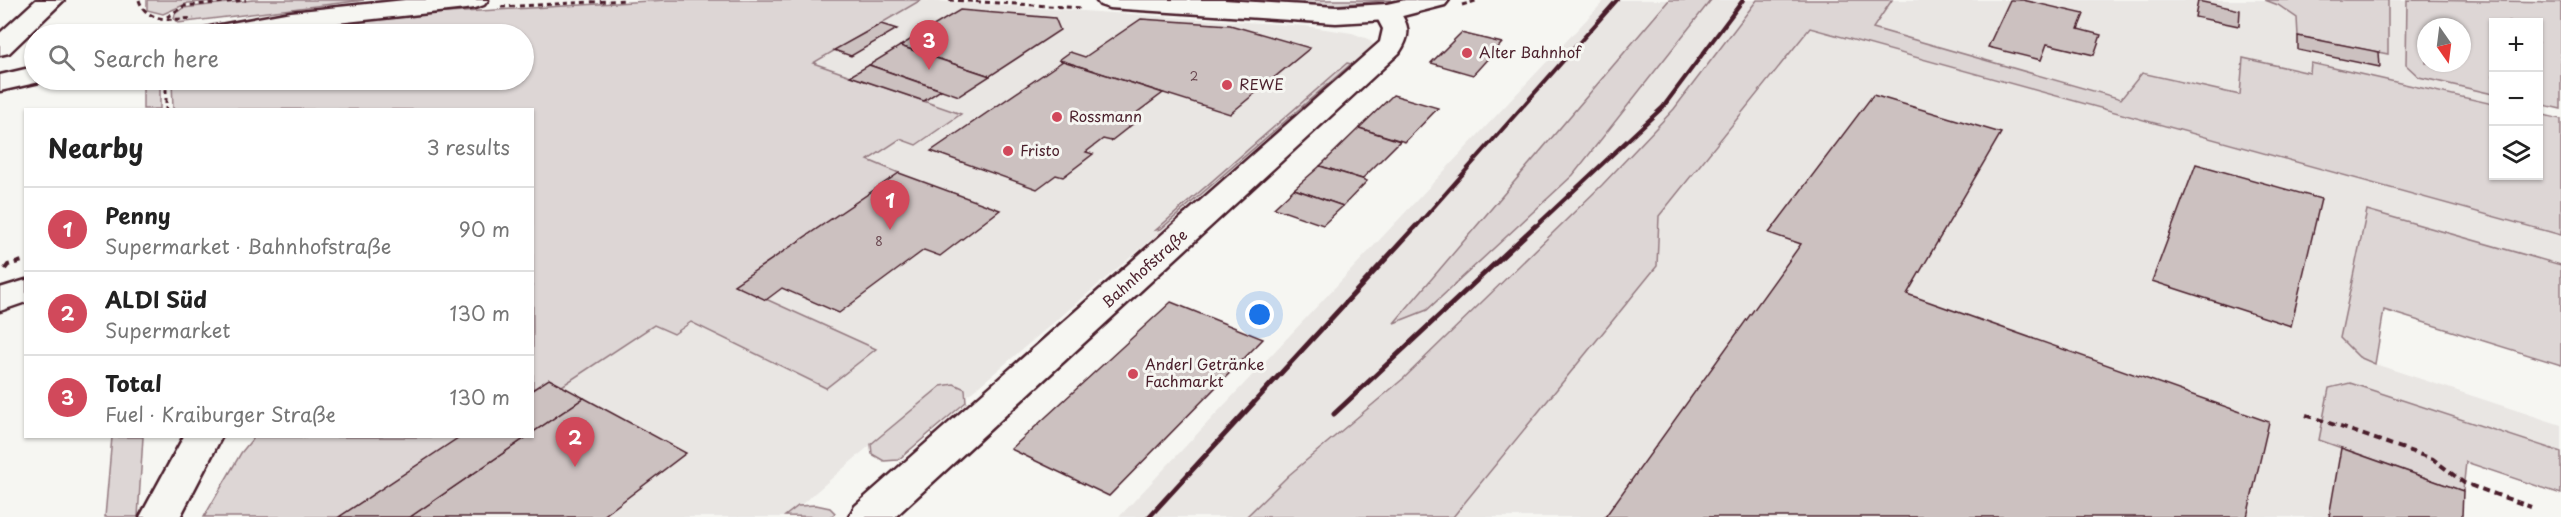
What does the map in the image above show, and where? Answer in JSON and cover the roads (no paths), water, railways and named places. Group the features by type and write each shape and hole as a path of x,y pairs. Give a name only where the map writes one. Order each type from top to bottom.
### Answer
{"street":[{"path":"25,24 51,0"},
{"path":"273,24 475,0"},
{"path":"1109,0 1317,14 1387,12 1436,0"},
{"name":"Bahnhofstraße","path":"869,517 1390,47 1397,36 1397,28 1387,12"},
{"path":"0,47 24,25"},
{"path":"0,83 24,77"},
{"path":"0,279 24,275"},
{"path":"0,300 24,291"},
{"path":"160,517 202,438"}],"railway":[{"path":"1415,228 1617,0"},
{"path":"1534,228 1663,107 1743,0"},
{"path":"1149,517 1416,226"},
{"path":"1334,414 1535,226"}],"place":[{"name":"Alter Bahnhof","path":"1467,53"},
{"name":"Total","path":"929,70"},
{"name":"REWE","path":"1227,85"},
{"name":"Rossmann","path":"1057,117"},
{"name":"Fristo","path":"1008,151"},
{"name":"Penny","path":"890,230"},
{"name":"Anderl Getränke Fachmarkt","path":"1133,374"},
{"name":"ALDI Süd","path":"575,467"}]}
